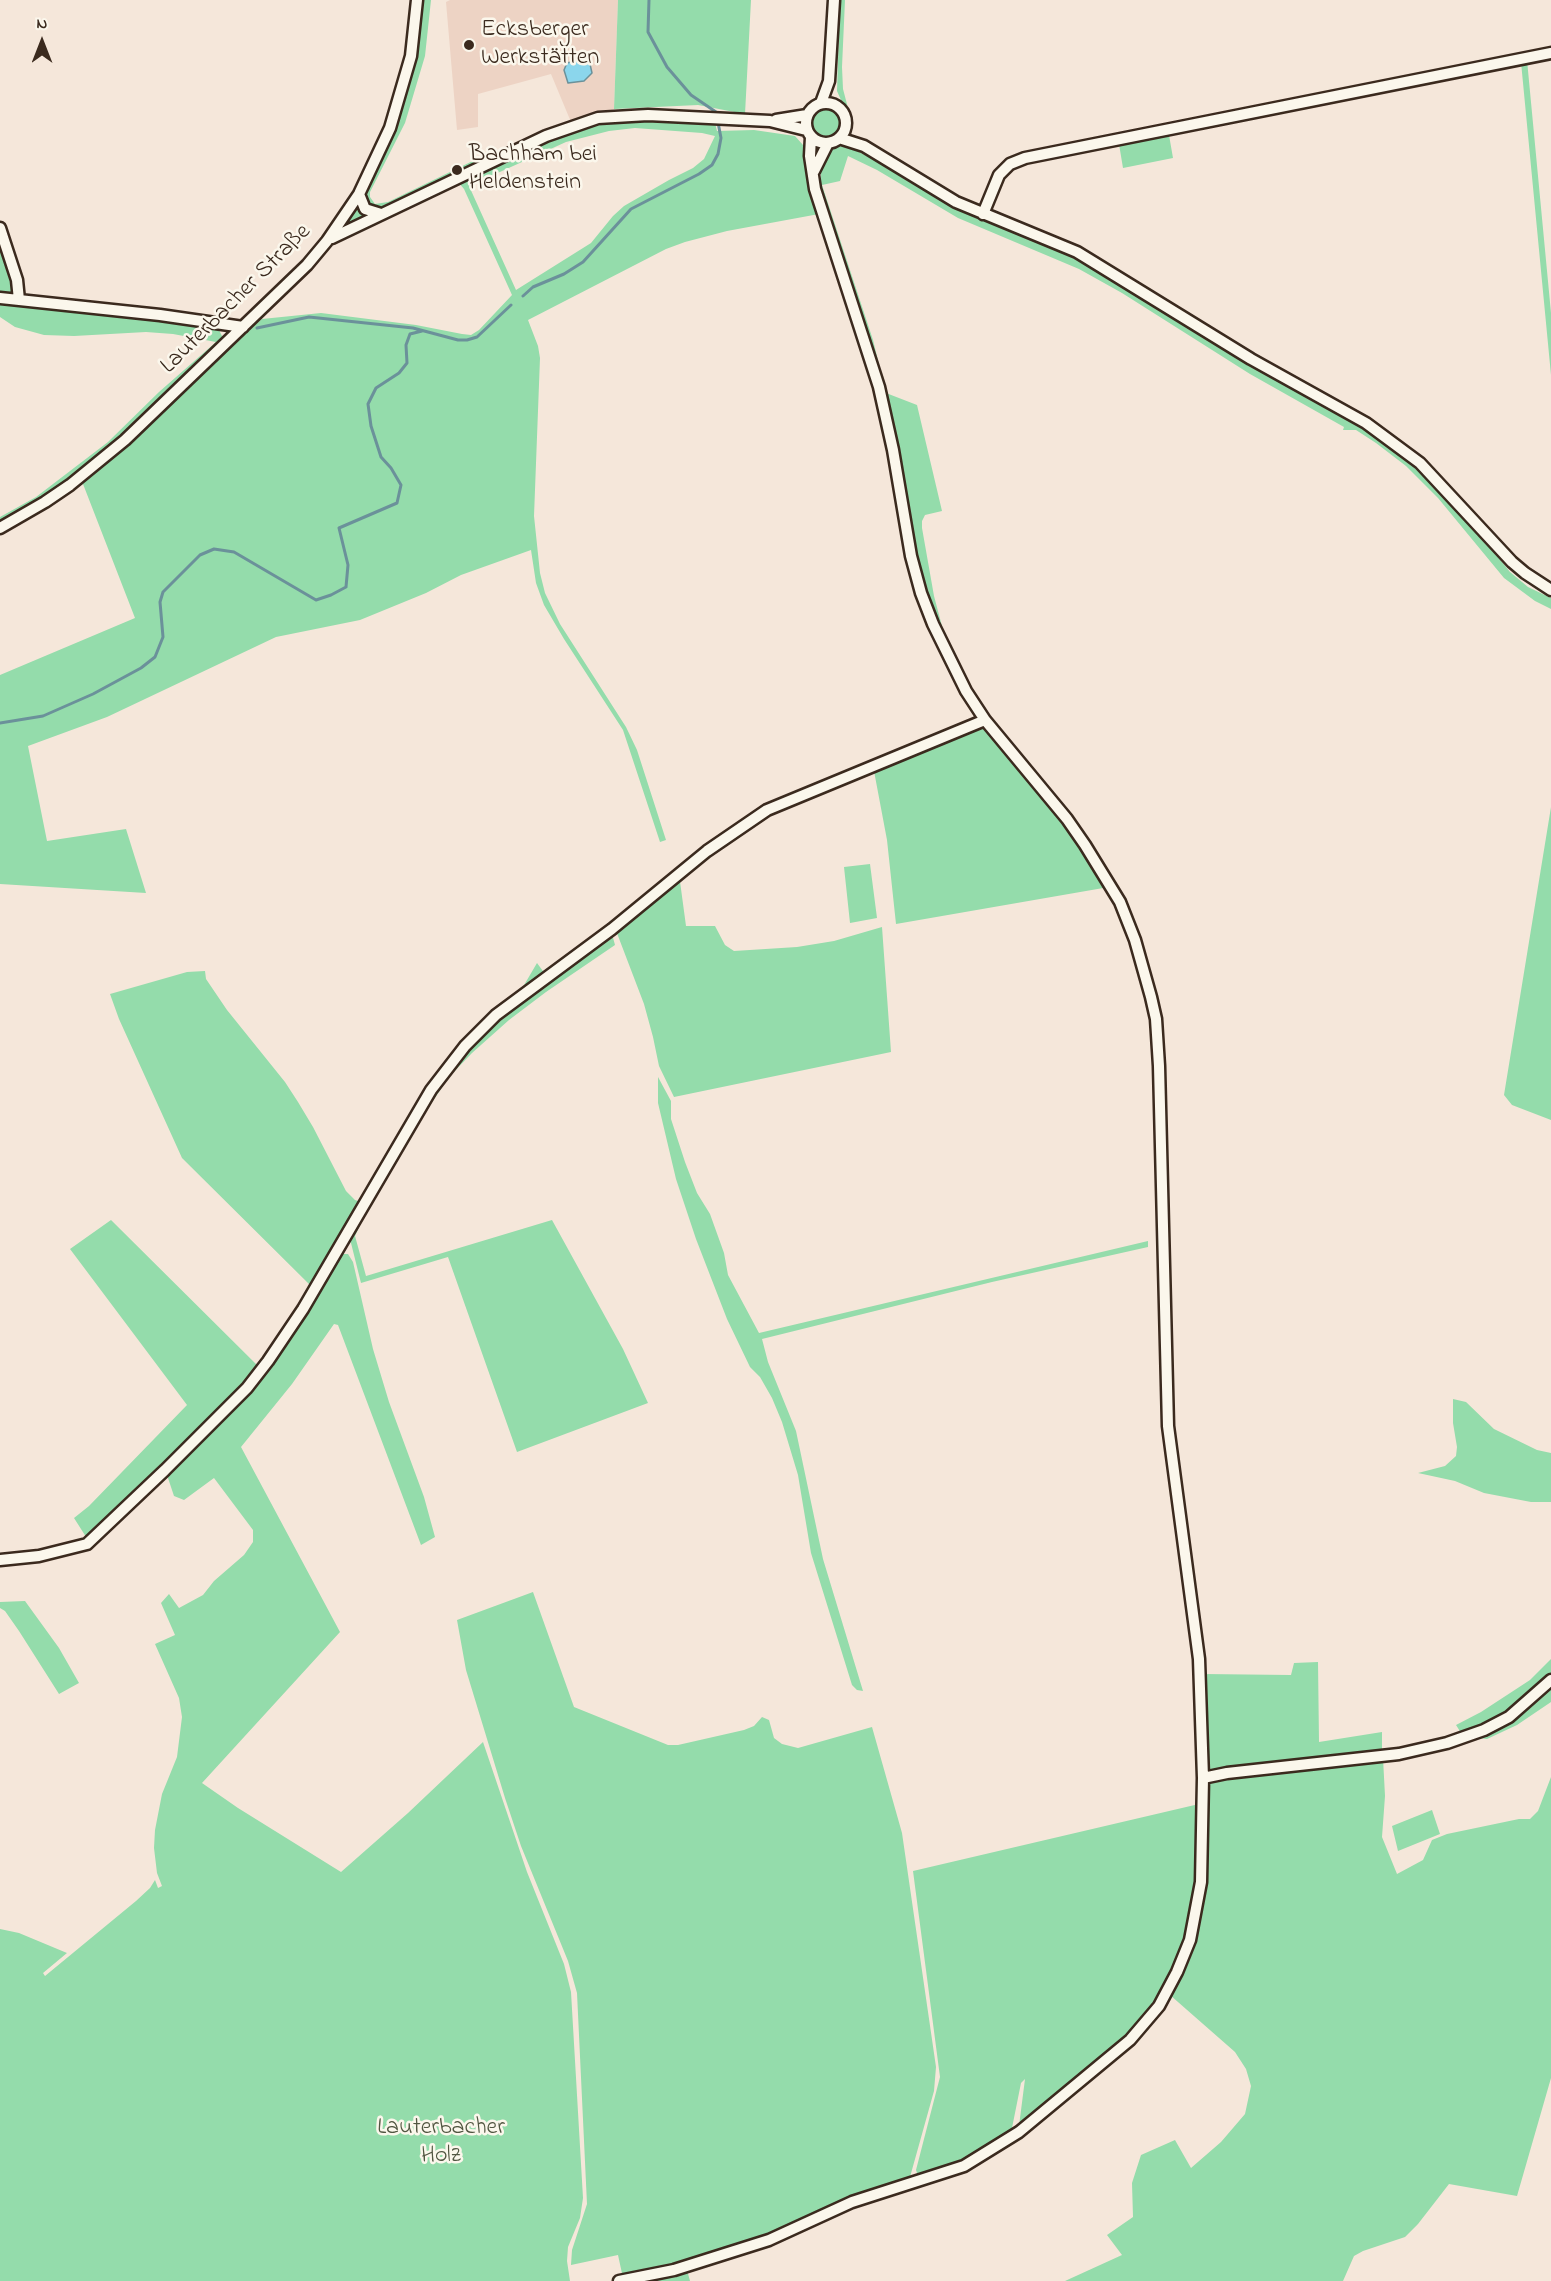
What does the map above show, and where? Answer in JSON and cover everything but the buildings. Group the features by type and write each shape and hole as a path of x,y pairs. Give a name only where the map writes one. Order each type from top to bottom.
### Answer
{"street":[{"name":"Lauterbacher Straße","path":"0,528 45,502 98,463 307,265 327,241 359,194 378,157 399,102 411,56 417,0"},
{"path":"821,103 829,81 834,0"},
{"path":"983,214 999,175 1010,164 1025,158 1551,53"},
{"path":"814,171 834,141 844,132 846,125 844,114 835,105 829,81"},
{"path":"619,2281 674,2270 734,2252 769,2240 852,2202 964,2166 1034,2121 1130,2040 1159,2006 1177,1972 1190,1940 1201,1882 1203,1778 1199,1659 1168,1426 1156,1019 1135,940 1120,902 1067,819 985,720 950,660 921,593 911,556 893,450 879,387 815,189 807,115 811,108 821,103 835,105"},
{"path":"327,241 546,136 598,118 648,115 770,121 807,115"},
{"path":"770,121 809,133 818,141 864,146"},
{"path":"846,125 864,146 956,202 1077,252 1251,359 1375,429 1420,463 1512,562 1551,590"},
{"path":"359,194 365,209 381,214"},
{"path":"0,228 17,280 19,300"},
{"path":"0,298 243,327"},
{"path":"0,1560 39,1556 87,1544 247,1388 275,1352 303,1309 431,1090 465,1046 496,1015 612,929 707,851 766,810 985,720"},
{"path":"1203,1778 1227,1773 1399,1754 1447,1743 1484,1730 1509,1717 1551,1680"}],"shaded area":[{"path":"450,0 618,0 614,109 571,122 551,74 478,94 478,127 457,130 446,2"}],"green space":[{"path":"419,0 431,0 425,56 405,123 370,192 370,197 375,204 388,202 483,156 485,160 394,204 375,209 367,202 364,193 388,141"},
{"path":"618,0 751,0 745,114 698,105 614,109"},
{"path":"840,0 845,0 842,67 843,89 848,108 837,91"},
{"path":"1527,60 1551,313 1551,375 1521,62"},
{"path":"826,108 836,112 840,122 836,132 826,136 816,132 812,122 816,112"},
{"path":"635,119 715,123 717,131 754,130 795,136 803,145 819,214 727,231 685,242 666,249 528,320 540,358 534,516 540,573 545,593 560,624 626,727 637,750 666,840 660,842 623,730 544,605 536,583 531,550 461,575 426,593 360,620 276,637 107,717 28,746 47,841 126,829 146,893 0,884 0,675 135,618 83,484 0,535 0,532 21,521 262,319 321,313 416,325 471,335 479,330 512,295 464,189 459,183 573,130 606,121","holes":["635,128 715,136 704,159 693,168 624,206 591,243 516,290 469,186 566,142 609,131"]},
{"path":"1169,135 1173,158 1123,168 1119,144"},
{"path":"842,146 853,149 899,172 953,205 1072,255 1361,425 1409,461 1474,527 1510,572 1528,587 1551,598 1551,609 1535,601 1504,578 1438,498 1406,466 1356,430 1343,430 1344,427 1250,374 1122,293 1079,269 958,218 877,170 848,156 840,181 822,185 873,340 886,393 917,405 942,511 925,515 922,528 934,596 947,645 933,614 922,579 884,393 871,345 820,187 822,160 832,148"},
{"path":"356,207 365,217 345,226"},
{"path":"0,234 17,297 0,295"},
{"path":"0,301 213,327 219,330 222,336 221,344 122,437 68,482 0,524 0,517 36,497 108,442 159,392 216,342 173,334 146,332 74,336 44,335 15,327 0,317"},
{"path":"983,728 990,731 1070,829 1109,887 896,924 887,840 874,771"},
{"path":"1551,807 1551,1120 1512,1105 1504,1095"},
{"path":"870,864 877,918 850,923 844,867"},
{"path":"679,874 686,926 715,926 725,945 734,951 797,947 834,941 882,927 891,1052 674,1097 659,1066 644,1004 615,928"},
{"path":"612,934 615,945 509,1020 449,1077 412,1132 372,1199 355,1236 366,1276 552,1220 623,1349 648,1403 517,1452 448,1257 361,1283 349,1235 414,1124 460,1055 520,992 537,963 548,978"},
{"path":"205,971 206,979 227,1010 285,1082 298,1102 346,1191 355,1200 361,1202 312,1287 182,1158 119,1019 110,994 187,972"},
{"path":"658,1077 671,1101 671,1119 685,1162 697,1193 710,1214 724,1253 728,1275 759,1333 1148,1241 1148,1247 992,1282 762,1339 768,1362 796,1431 823,1559 863,1691 857,1690 852,1685 811,1553 798,1475 782,1422 772,1398 760,1377 750,1367 727,1319 696,1239 676,1179 658,1103"},
{"path":"111,1220 260,1368 88,1540 74,1518 89,1506 187,1405 70,1249"},
{"name":"Lauterbacher Holz","path":"348,1254 353,1262 373,1349 389,1402 424,1497 435,1537 421,1545 338,1325 334,1324 292,1384 241,1447 340,1632 202,1783 341,1872 483,1742 527,1872 564,1964 571,1992 583,2198 580,2218 568,2247 567,2261 570,2281 0,2281 0,1929 19,1933 67,1953 43,1973 45,1976 136,1901 155,1880 158,1888 162,1886 157,1873 154,1848 155,1830 162,1794 177,1757 182,1717 179,1698 155,1644 175,1635 161,1603 169,1594 179,1608 203,1595 214,1581 244,1555 253,1542 253,1530 214,1478 184,1500 174,1496 166,1472 221,1418 338,1256"},
{"path":"1453,1399 1466,1402 1494,1429 1537,1450 1551,1453 1551,1502 1531,1502 1484,1493 1455,1481 1418,1473 1445,1466 1456,1456"},
{"path":"533,1592 574,1707 668,1745 678,1745 744,1730 754,1726 762,1717 769,1720 774,1738 782,1744 798,1748 872,1727 902,1833 936,2067 934,2091 907,2181 716,2256 623,2278 618,2255 571,2265 572,2250 587,2204 577,1993 568,1961 521,1846 505,1798 466,1670 457,1620"},
{"path":"25,1601 59,1648 79,1683 59,1694 19,1631 5,1611 0,1608 0,1602"},
{"path":"1551,1659 1551,1702 1517,1725 1487,1739 1463,1736 1456,1725 1481,1712 1530,1680"},
{"path":"1318,1662 1319,1742 1382,1732 1382,1752 1211,1772 1206,1769 1203,1674 1291,1675 1294,1663"},
{"path":"1383,1758 1385,1796 1382,1837 1397,1874 1423,1860 1432,1840 1447,1834 1519,1819 1530,1819 1538,1811 1551,1777 1551,2078 1517,2196 1449,2184 1405,2237 1354,2256 1343,2281 1065,2281 1122,2255 1107,2235 1133,2217 1132,2183 1141,2155 1175,2140 1191,2168 1221,2142 1245,2114 1251,2086 1246,2069 1235,2052 1170,1995 1192,1944 1208,1786 1214,1780"},
{"path":"1199,1804 1198,1871 1183,1949 1162,1993 1142,2020 1126,2039 1019,2126 1025,2079 1021,2083 1011,2133 983,2146 970,2155 966,2161 918,2176 916,2170 940,2077 913,1871"},
{"path":"1432,1810 1440,1834 1398,1851 1392,1826"},
{"path":"687,2270 690,2281 655,2281 655,2279"}],"water":[{"path":"582,59 590,64 592,73 584,81 568,83 564,70 567,63"}],"waterway":[{"path":"523,296 533,287 564,274 583,262 631,209 699,174 712,165 718,154 721,138 716,112 691,95 667,67 648,32 649,0"},
{"path":"257,328 309,317 413,328 458,340 467,340 477,337 511,305"},
{"path":"0,723 43,716 93,694 141,668 155,657 163,637 160,602 163,592 200,555 214,549 234,552 316,600 346,587 348,565 339,528 397,503 401,485 381,457 371,426 368,404 376,388 399,373 407,363 406,345 410,334 422,331"}],"place":[{"name":"Ecksberger Werkstätten","path":"469,45"},
{"name":"Bachham bei Heldenstein","path":"457,170"}]}
